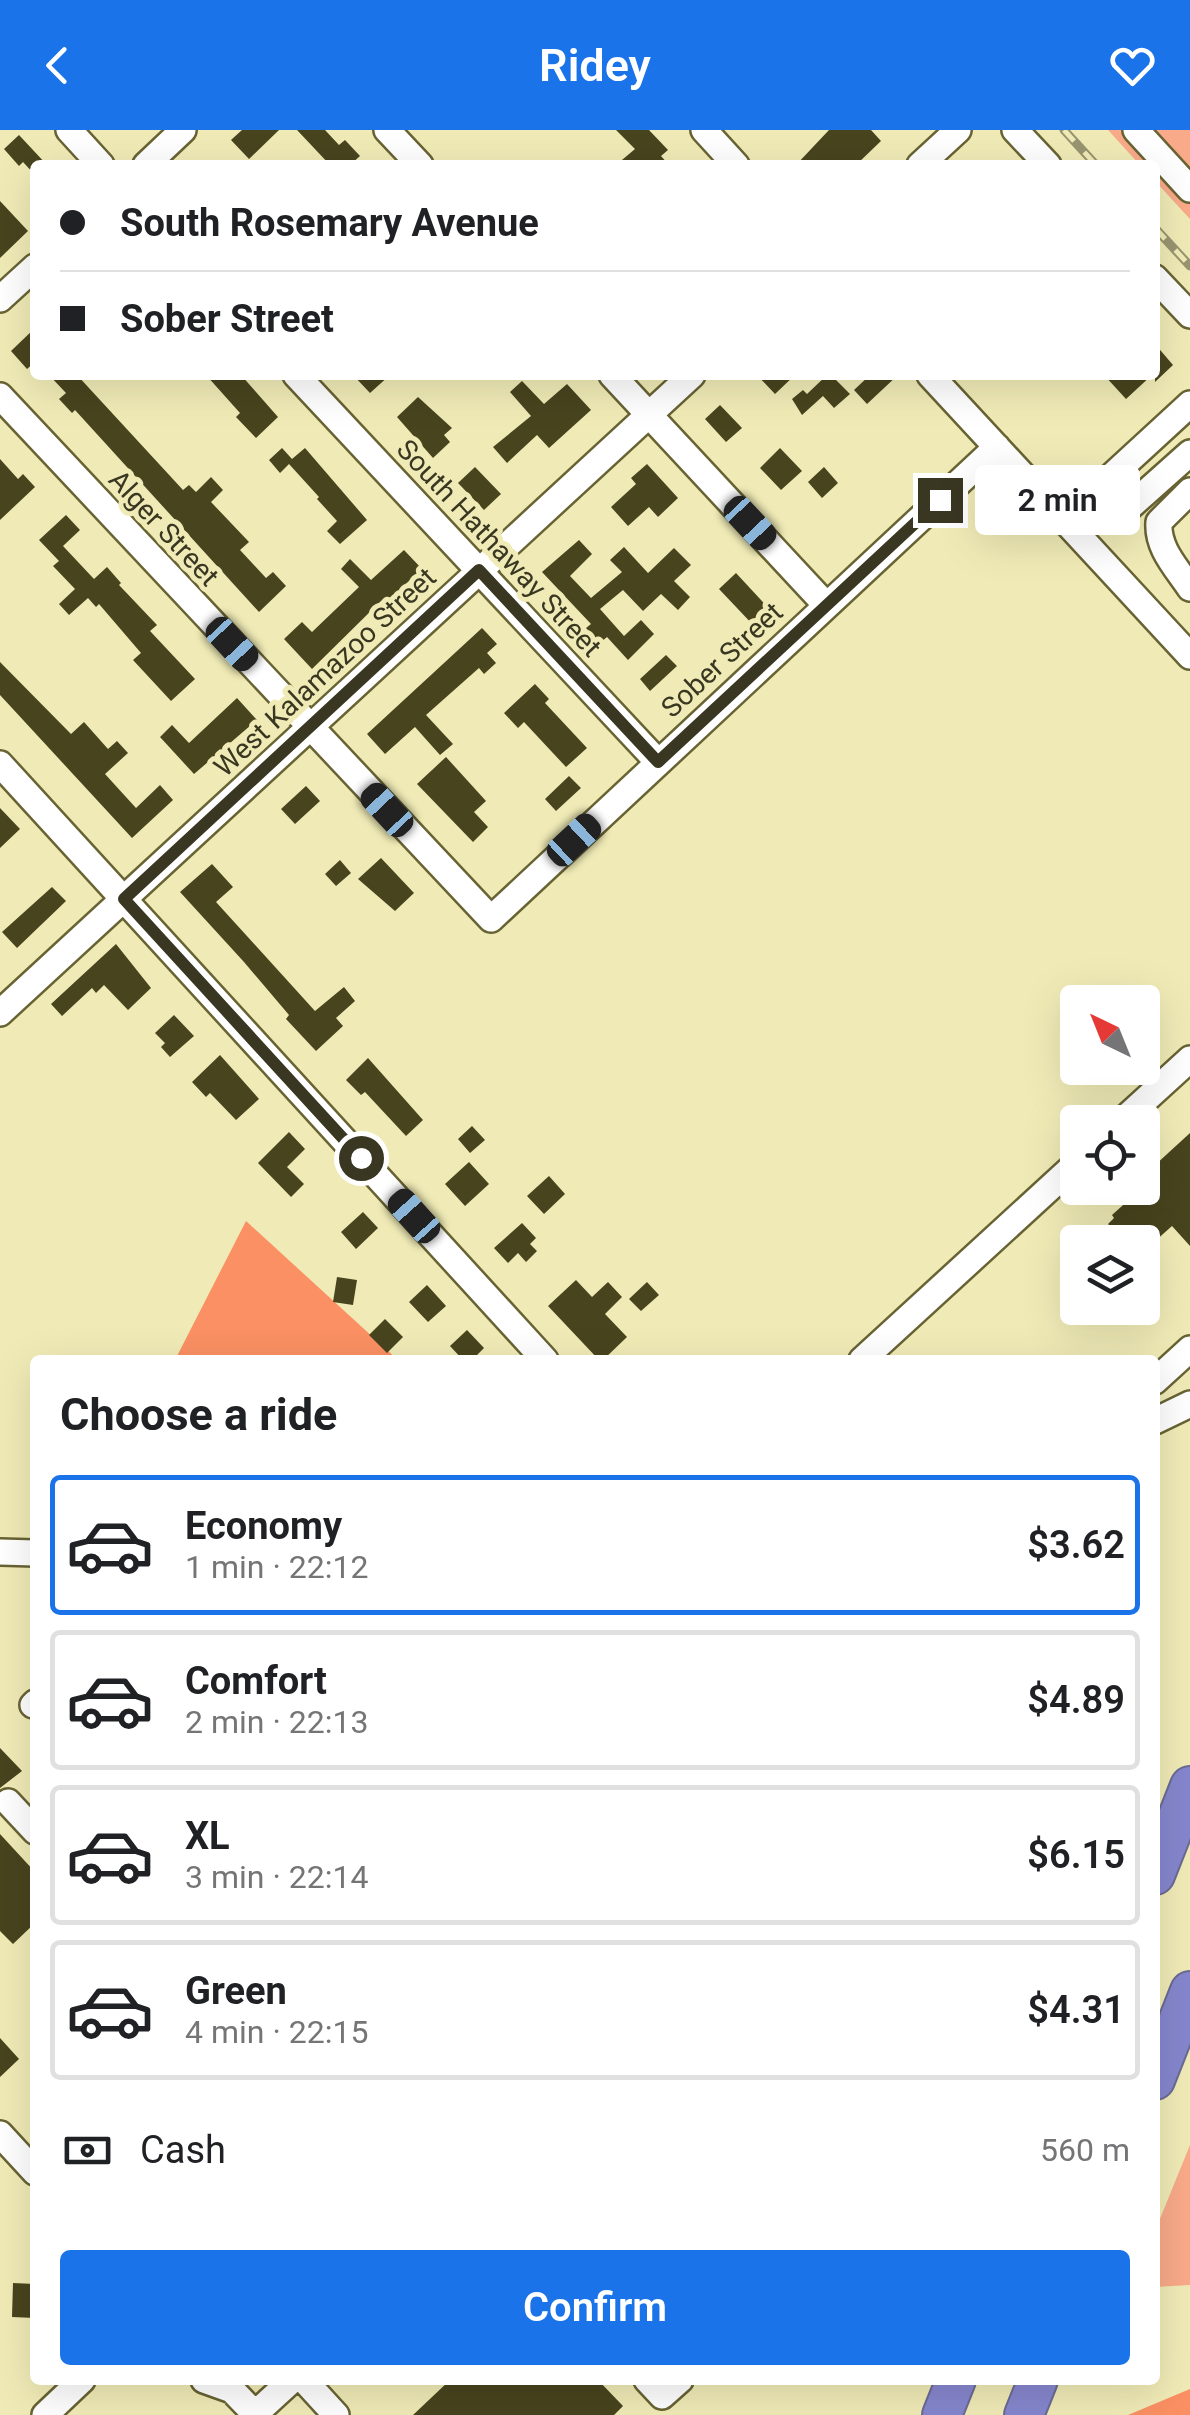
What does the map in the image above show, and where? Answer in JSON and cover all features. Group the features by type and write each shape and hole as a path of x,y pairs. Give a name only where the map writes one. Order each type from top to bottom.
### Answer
{"highway":[{"path":"1160,1862 1190,1786"},
{"path":"1160,2067 1190,1991"},
{"path":"942,2415 954,2385"},
{"path":"1024,2415 1036,2385"}],"street":[{"path":"69,130 96,160"},
{"path":"151,160 183,130"},
{"path":"388,130 415,160"},
{"path":"704,130 731,160"},
{"path":"925,160 958,130"},
{"path":"1015,130 1043,160"},
{"path":"1136,130 1190,189"},
{"path":"0,300 30,272"},
{"path":"1160,283 1190,315"},
{"name":"South Hathaway Street","path":"301,380 658,762"},
{"path":"616,380 826,605"},
{"name":"West Kalamazoo Street","path":"0,1013 686,380"},
{"path":"935,380 1187,645"},
{"name":"Alger Street","path":"0,396 491,920"},
{"path":"1064,519 1190,404"},
{"name":"Sober Street","path":"491,920 997,447"},
{"path":"1086,499 1101,515 1116,519 1190,452"},
{"path":"1190,491 1159,522 1158,533 1162,546 1190,588"},
{"path":"0,764 540,1355"},
{"path":"1140,1105 1190,1059"},
{"path":"867,1355 1060,1178"},
{"path":"1160,1376 1190,1349"},
{"path":"1160,1419 1190,1404"},
{"path":"0,1552 30,1553"},
{"path":"8,1802 30,1826"},
{"path":"0,2134 30,2167"},
{"path":"45,2415 77,2385"},
{"path":"218,2385 232,2390 255,2415 287,2385"},
{"path":"309,2385 336,2415"},
{"path":"652,2385 662,2396 674,2385"}],"shaded area":[{"path":"1108,130 1190,130 1190,219 1160,186 1160,160 1135,160"},
{"path":"246,1221 393,1355 178,1355"},
{"path":"1190,2145 1190,2285 1160,2287 1160,2219"},
{"path":"1190,2389 1190,2415 1128,2415"}],"building":[{"path":"242,130 279,130 249,159 231,140"},
{"path":"297,130 325,130 339,145 345,140 360,156 356,160 325,160"},
{"path":"616,130 649,130 668,150 661,156 665,160 622,160 635,149"},
{"path":"829,130 871,130 881,141 861,160 801,160"},
{"path":"19,135 42,160 30,160 30,170 23,162 19,166 4,149"},
{"path":"0,201 28,231 0,258"},
{"path":"30,333 30,366 27,369 11,351"},
{"path":"1160,350 1173,365 1160,377"},
{"path":"54,380 82,380 183,490 189,485 196,492 211,477 223,490 211,502 249,542 240,550 266,578 273,572 286,586 259,612 75,410 72,413 59,399 66,393"},
{"path":"210,380 245,380 278,417 256,438 236,417 240,413"},
{"path":"358,380 384,380 370,393"},
{"path":"762,380 790,380 775,394"},
{"path":"822,380 836,380 850,394 834,408 823,396 802,415 792,399 803,390 807,394"},
{"path":"865,380 893,380 867,404 854,390"},
{"path":"1109,380 1147,380 1126,399"},
{"path":"522,381 544,404 567,384 591,410 549,448 537,435 507,463 493,447 531,416 510,392"},
{"path":"418,397 452,428 444,435 450,442 433,458 397,417"},
{"path":"720,405 742,428 726,442 705,419"},
{"path":"282,448 292,459 305,448 367,520 340,544 327,531 337,521 319,497 289,464 280,473 269,460"},
{"path":"780,448 802,471 781,490 760,468"},
{"path":"0,459 18,479 23,474 35,487 0,520"},
{"path":"647,464 678,498 658,517 649,507 628,526 611,507 636,484 631,478"},
{"path":"475,467 501,494 484,510 458,483"},
{"path":"824,467 838,483 822,498 808,482"},
{"path":"66,515 80,530 63,546 94,579 107,567 157,625 150,631 195,679 171,701 133,660 141,653 99,604 96,607 88,598 69,615 59,604 75,589 53,566 59,561 39,540"},
{"path":"579,540 592,554 570,576 591,598 622,572 610,560 624,547 648,573 674,548 691,565 674,581 690,597 678,610 661,594 643,611 623,590 600,609 624,636 641,620 654,634 628,660 607,637 600,643 586,628 591,624 542,572"},
{"path":"404,550 422,569 384,604 381,601 312,669 284,639 302,622 312,632 359,587 341,569 350,559 371,580"},
{"path":"736,573 772,612 755,627 719,589"},
{"path":"482,628 497,644 487,653 496,663 484,674 479,668 426,715 453,744 440,755 415,727 385,754 367,734"},
{"path":"666,655 677,666 650,691 640,679"},
{"path":"0,662 71,734 84,722 108,749 117,741 128,753 105,774 136,808 160,785 173,800 132,838 0,695"},
{"path":"535,684 549,699 545,703 587,748 566,767 524,722 518,728 504,713"},
{"path":"237,698 257,720 194,774 160,737 172,725 189,743"},
{"path":"446,757 486,801 474,812 488,827 473,842 417,784"},
{"path":"569,776 581,788 556,811 545,799"},
{"path":"306,786 320,801 295,824 281,809"},
{"path":"0,808 20,829 0,848"},
{"path":"381,858 414,893 395,911 358,879"},
{"path":"340,860 351,873 336,886 325,874"},
{"path":"212,864 233,887 216,902 315,1011 344,987 355,1001 336,1018 343,1026 316,1051 286,1019 289,1015 244,962 180,892"},
{"path":"52,887 66,901 17,948 2,932"},
{"path":"116,944 151,988 128,1010 104,985 96,993 92,988 62,1016 51,1004"},
{"path":"174,1015 194,1036 170,1057 161,1047 165,1043 155,1033"},
{"path":"220,1055 259,1099 236,1120 210,1093 206,1097 192,1082"},
{"path":"368,1058 423,1120 406,1136 365,1092 361,1095 346,1080"},
{"path":"472,1126 485,1140 470,1153 458,1139"},
{"path":"289,1132 305,1149 287,1167 304,1184 291,1197 258,1163"},
{"path":"1190,1133 1190,1246 1172,1226 1160,1237 1160,1225 1108,1224 1123,1205 1160,1205 1160,1160"},
{"path":"469,1162 489,1184 465,1206 445,1184"},
{"path":"549,1176 565,1194 544,1214 527,1196"},
{"path":"363,1212 378,1228 356,1249 341,1232"},
{"path":"522,1223 536,1238 530,1244 537,1251 526,1262 518,1253 508,1263 494,1248"},
{"path":"337,1277 357,1280 353,1305 333,1302"},
{"path":"576,1280 592,1297 608,1282 622,1297 605,1314 627,1337 608,1355 594,1355 548,1306"},
{"path":"647,1282 659,1295 641,1311 629,1299"},
{"path":"427,1285 446,1306 428,1322 409,1302"},
{"path":"385,1319 403,1337 387,1353 369,1335"},
{"path":"467,1330 484,1348 477,1355 458,1355 450,1346"},
{"path":"0,1748 22,1771 0,1788"},
{"path":"0,1834 30,1867 30,1928 13,1944 0,1931"},
{"path":"0,2038 19,2059 0,2077"},
{"path":"13,2283 30,2284 30,2318 12,2317"},
{"path":"445,2385 603,2385 623,2406 614,2415 413,2415"}],"railway":[{"path":"1064,130 1091,160"},
{"path":"1160,233 1190,266"}],"route":[{"path":"361,1158 124,899 479,570 658,762 940,500"}]}
